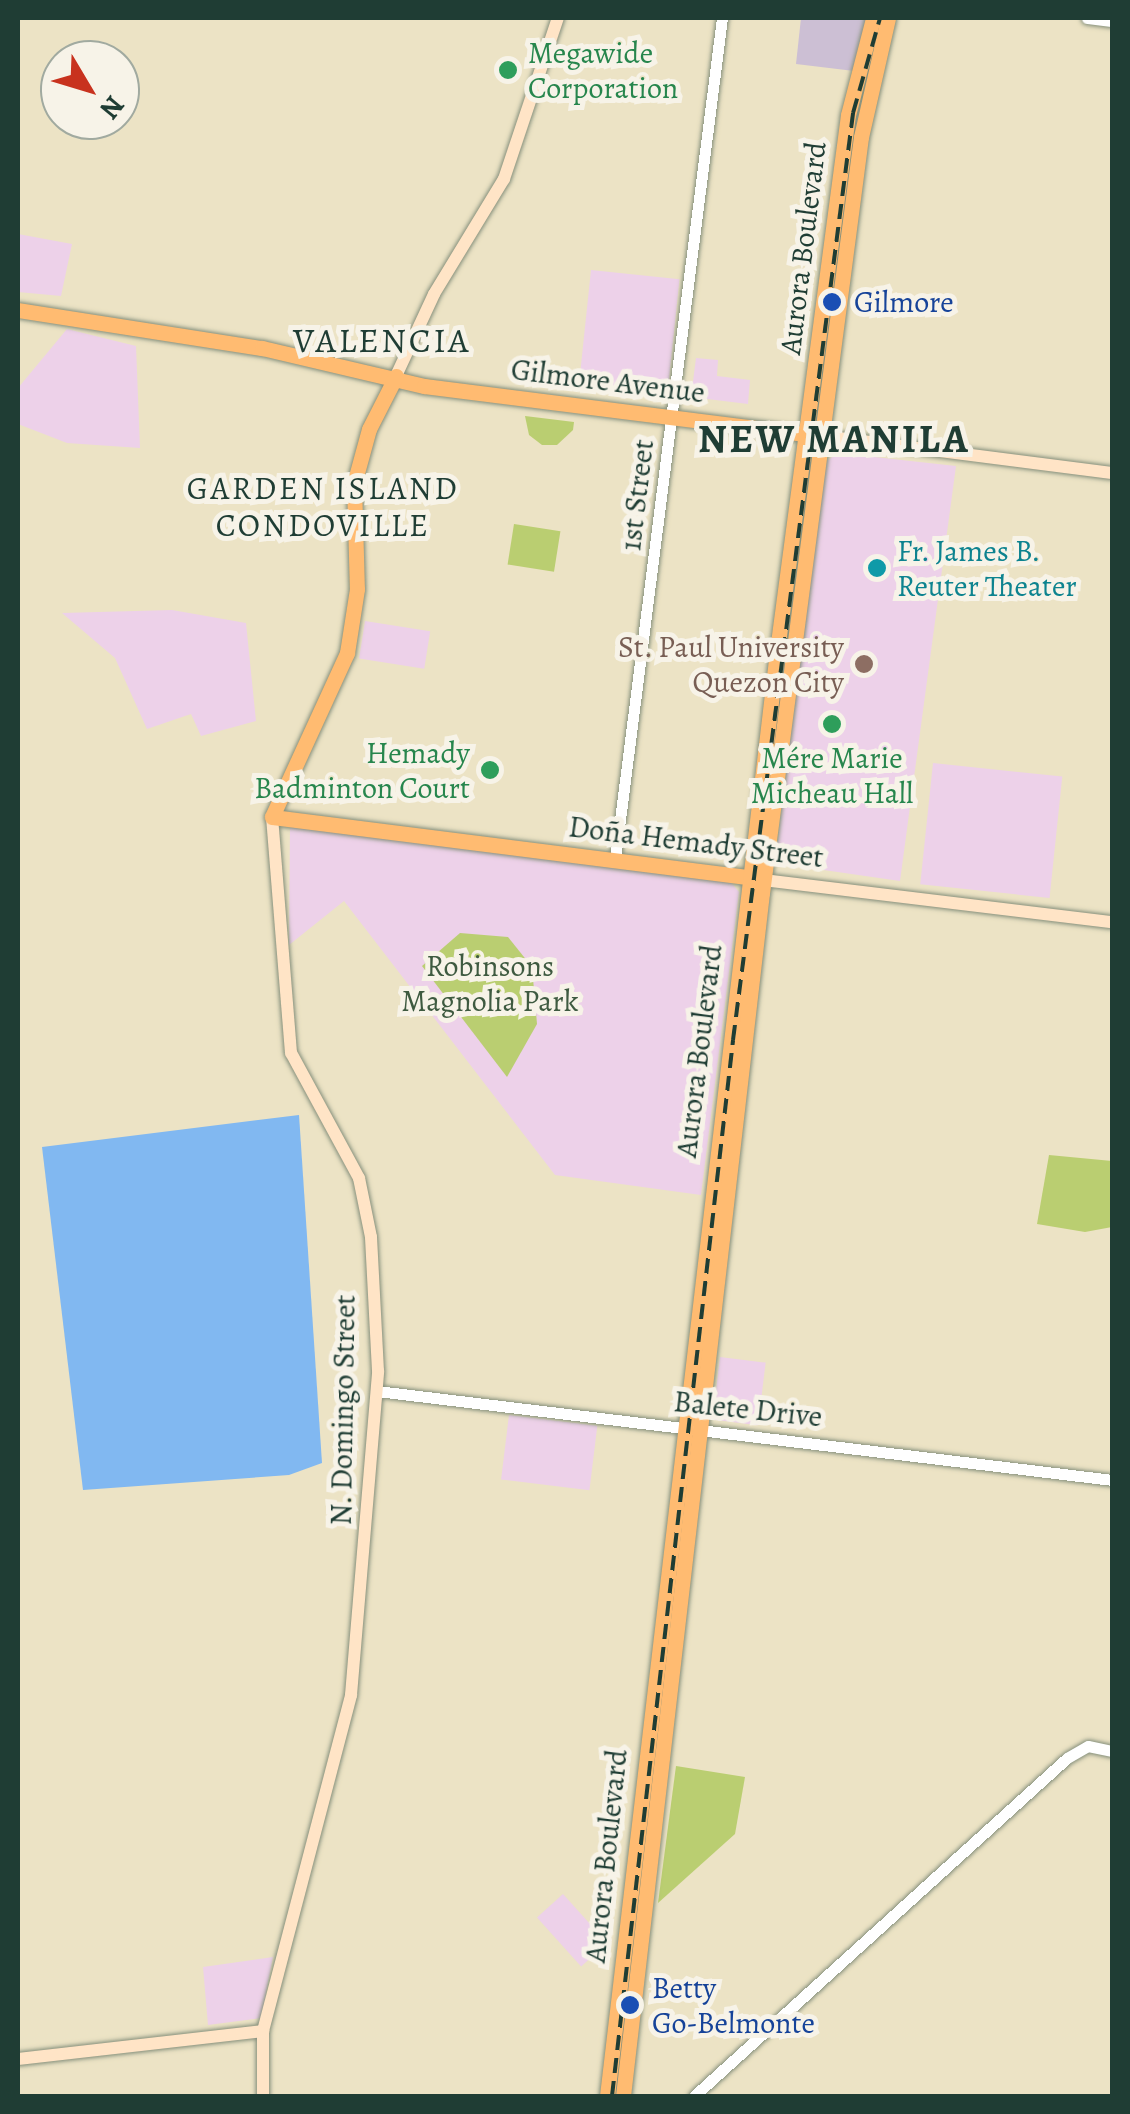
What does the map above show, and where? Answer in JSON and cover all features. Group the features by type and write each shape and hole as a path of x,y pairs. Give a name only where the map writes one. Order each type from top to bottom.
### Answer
{"main road":[{"name":"N. Domingo Street","path":"263,2096 263,2031 351,1695 378,1391 371,1237 359,1178 291,1053 272,817 347,653 357,590 354,484 369,429 434,294 504,179 558,18"},
{"name":"Aurora Boulevard","path":"608,2096 814,435 850,105 873,18"},
{"name":"Aurora Boulevard","path":"814,435 864,114 888,18"},
{"name":"Gilmore Avenue","path":"18,310 160,329 396,376 424,386 1112,473"},
{"name":"Doña Hemady Street","path":"272,817 1112,922"},
{"name":"Aurora Boulevard","path":"623,2096 689,1428"},
{"path":"18,2058 263,2031"}],"street":[{"name":"1st Street","path":"614,858 722,18"},
{"path":"1086,18 1112,21"},
{"name":"Balete Drive","path":"378,1391 1112,1480"},
{"path":"694,2096 1067,1758 1088,1746 1112,1750"}],"shaded area":[{"path":"801,18 869,18 854,71 796,64"},
{"path":"18,234 72,244 61,296 18,292"},
{"path":"591,270 680,279 667,396 579,386"},
{"path":"67,329 136,346 140,448 67,443 18,424 18,388"},
{"path":"696,358 718,360 717,376 750,380 748,404 691,397"},
{"name":"St. Paul University Quezon City","path":"838,453 956,466 900,881 775,863 825,462"},
{"path":"172,610 246,623 256,721 201,736 191,714 147,729 115,658 62,613"},
{"path":"365,621 430,631 424,669 359,659"},
{"path":"933,763 1062,777 1050,898 920,884"},
{"path":"290,826 730,881 739,892 701,1195 555,1175 344,901 289,945"},
{"path":"720,1357 766,1363 758,1425 712,1420"},
{"path":"509,1415 597,1426 589,1490 501,1480"},
{"path":"563,1894 607,1943 581,1966 537,1917"},
{"path":"273,1957 261,2018 208,2025 203,1967"}],"green space":[{"path":"525,416 574,422 573,430 557,445 542,445 529,435"},
{"path":"514,524 560,531 554,572 508,564"},
{"name":"Robinsons Magnolia Park","path":"460,933 508,937 532,967 537,1024 507,1077 422,966"},
{"path":"1049,1155 1112,1161 1112,1227 1085,1232 1037,1224"},
{"path":"676,1766 745,1777 735,1834 658,1903"}],"water":[{"path":"299,1115 322,1463 289,1475 83,1490 42,1147"}],"railway":[{"path":"612,2096 733,1040 853,113 880,18"}],"place":[{"name":"Megawide Corporation","path":"508,70"},
{"name":"Gilmore","path":"832,302"},
{"name":"Fr. James B. Reuter Theater","path":"877,568"},
{"name":"St. Paul University Quezon City","path":"864,664"},
{"name":"Mére Marie Micheau Hall","path":"832,724"},
{"name":"Hemady Badminton Court","path":"490,770"},
{"name":"Betty Go-Belmonte","path":"630,2005"}],"district":[{"name":"VALENCIA","path":"382,340"},
{"name":"NEW MANILA","path":"834,439"},
{"name":"GARDEN ISLAND CONDOVILLE","path":"323,508"}]}
